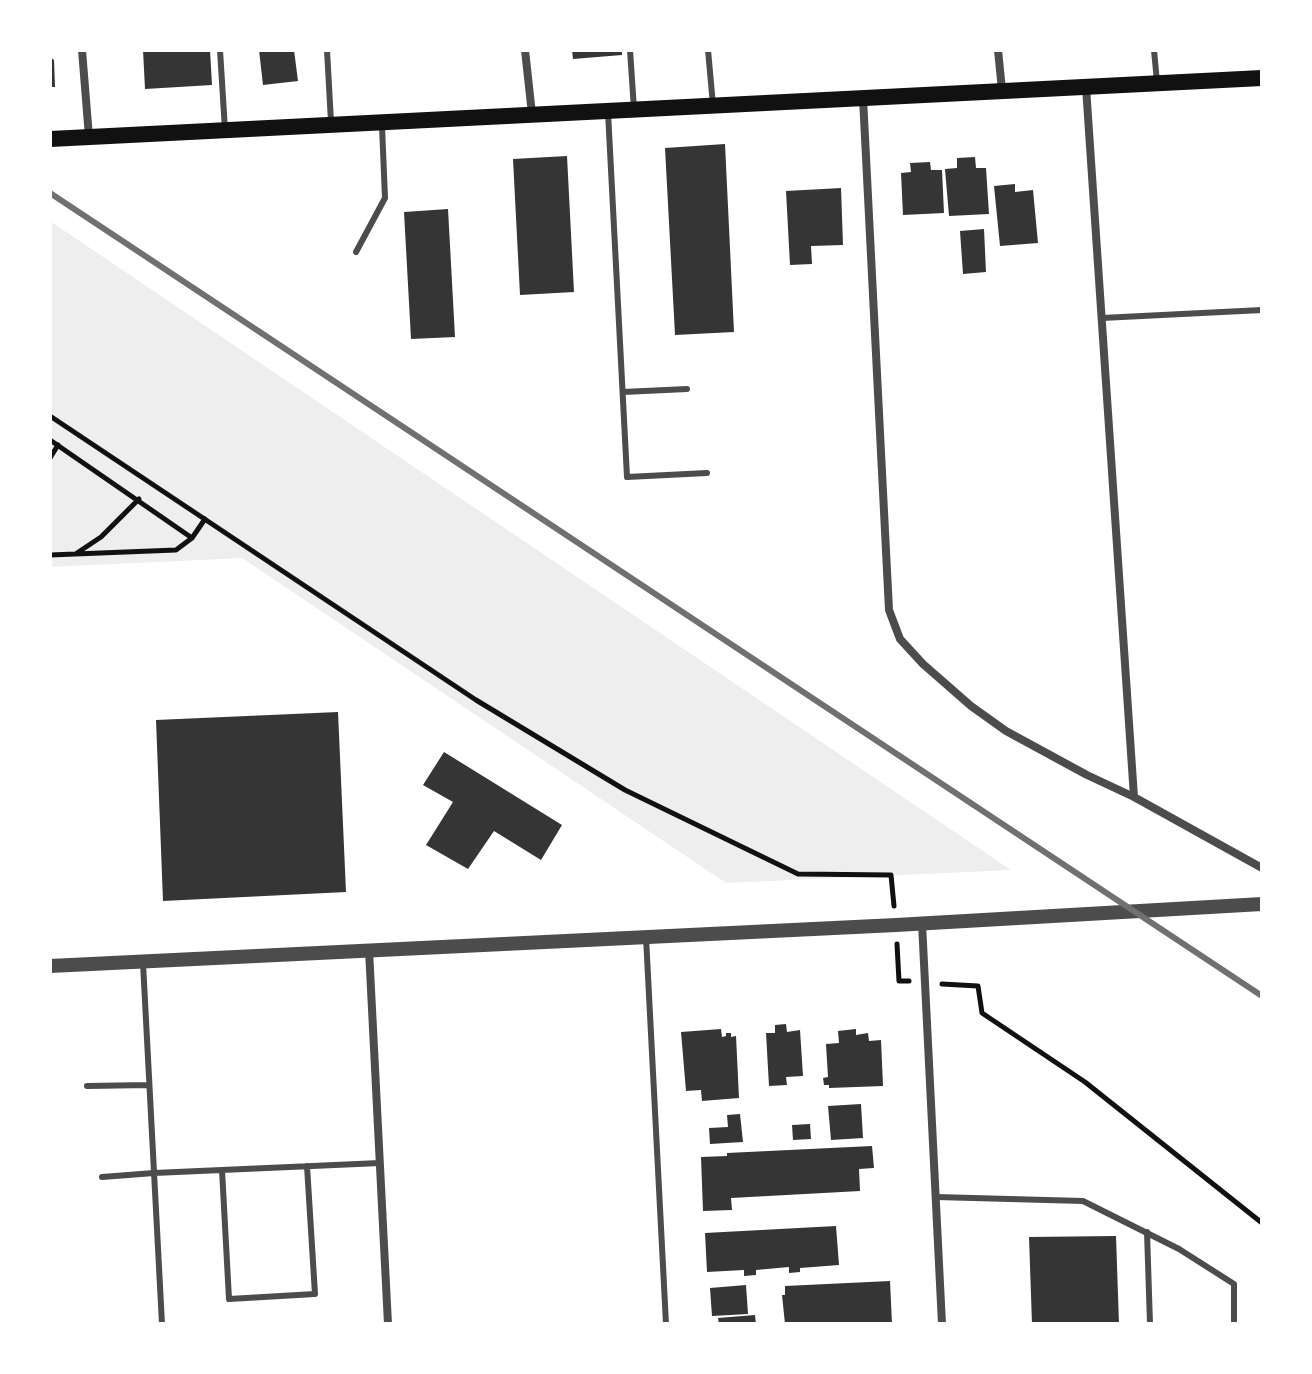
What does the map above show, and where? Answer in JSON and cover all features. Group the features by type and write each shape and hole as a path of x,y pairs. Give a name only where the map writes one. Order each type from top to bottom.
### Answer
{"main road":[{"path":"50,139 1262,78"}],"street":[{"path":"82,50 89,137"},
{"path":"525,50 532,114"},
{"path":"998,50 1002,90"},
{"path":"1086,86 1134,797"},
{"path":"863,98 889,610 900,639 971,706 1019,738 1262,868"},
{"path":"50,966 1262,904"},
{"path":"922,923 942,1324"},
{"path":"369,950 388,1324"}],"lane":[{"path":"220,50 225,130"},
{"path":"327,50 332,125"},
{"path":"630,50 634,109"},
{"path":"708,50 713,105"},
{"path":"1154,50 1157,82"},
{"path":"608,111 627,477 707,473"},
{"path":"356,252 385,198 381,122"},
{"path":"1102,318 1262,310"},
{"path":"623,392 687,389"},
{"path":"646,937 666,1324"},
{"path":"143,963 162,1324"},
{"path":"87,1086 149,1085"},
{"path":"102,1177 380,1163"},
{"path":"222,1170 229,1299 315,1294 307,1166"},
{"path":"936,1197 1083,1201 1147,1232 1234,1284 1234,1324"},
{"path":"1147,1232 1150,1324"}],"path":[{"path":"50,416 476,700 625,790 798,874 891,875 899,981 978,986 982,1013 1085,1082 1262,1223"},
{"path":"50,440 192,538"},
{"path":"50,458 58,445"},
{"path":"76,554 101,537 139,499"},
{"path":"50,555 176,550 192,538 205,519"}],"shaded area":[{"path":"50,221 1011,870 726,883 242,558 50,567"}],"building":[{"path":"143,50 210,50 212,85 145,89"},
{"path":"259,50 294,50 298,81 263,85"},
{"path":"572,50 622,50 622,55 573,59"},
{"path":"50,57 54,60 55,87 50,87"},
{"path":"725,144 734,332 675,335 665,148"},
{"path":"567,156 574,292 520,295 513,159"},
{"path":"975,157 976,168 986,168 989,214 949,216 945,169 957,168 957,158"},
{"path":"930,162 931,170 942,170 944,213 903,215 901,173 911,172 910,163"},
{"path":"1015,184 1015,192 1033,190 1038,243 1000,246 994,186"},
{"path":"841,188 843,245 811,246 812,264 790,265 786,191"},
{"path":"448,209 455,337 411,339 404,212"},
{"path":"984,229 986,272 963,274 960,231"},
{"path":"338,712 346,892 163,901 156,720"},
{"path":"444,752 562,825 541,860 494,831 468,869 426,845 453,802 423,785"},
{"path":"786,1024 787,1032 800,1030 803,1076 786,1077 787,1085 769,1086 766,1033 775,1033 775,1025"},
{"path":"721,1029 722,1037 726,1033 736,1036 739,1098 702,1101 701,1090 686,1091 681,1032"},
{"path":"856,1029 856,1035 868,1033 869,1041 881,1040 883,1086 829,1088 829,1085 824,1085 823,1078 828,1077 826,1044 839,1043 838,1031"},
{"path":"861,1104 863,1138 831,1140 828,1106"},
{"path":"740,1114 743,1142 710,1144 709,1128 728,1127 727,1115"},
{"path":"810,1124 811,1139 793,1140 792,1125"},
{"path":"872,1146 874,1168 859,1169 860,1191 731,1198 732,1210 703,1211 701,1157"},
{"path":"836,1226 839,1265 800,1268 800,1272 789,1273 789,1267 756,1270 756,1275 744,1276 744,1270 707,1272 705,1233"},
{"path":"1116,1236 1119,1324 1032,1324 1029,1237"},
{"path":"890,1281 892,1324 785,1324 782,1295 785,1295 785,1286"},
{"path":"746,1285 748,1314 712,1316 710,1288"},
{"path":"755,1315 756,1324 719,1324 718,1318"}],"railway":[{"path":"50,193 1262,996"}]}
